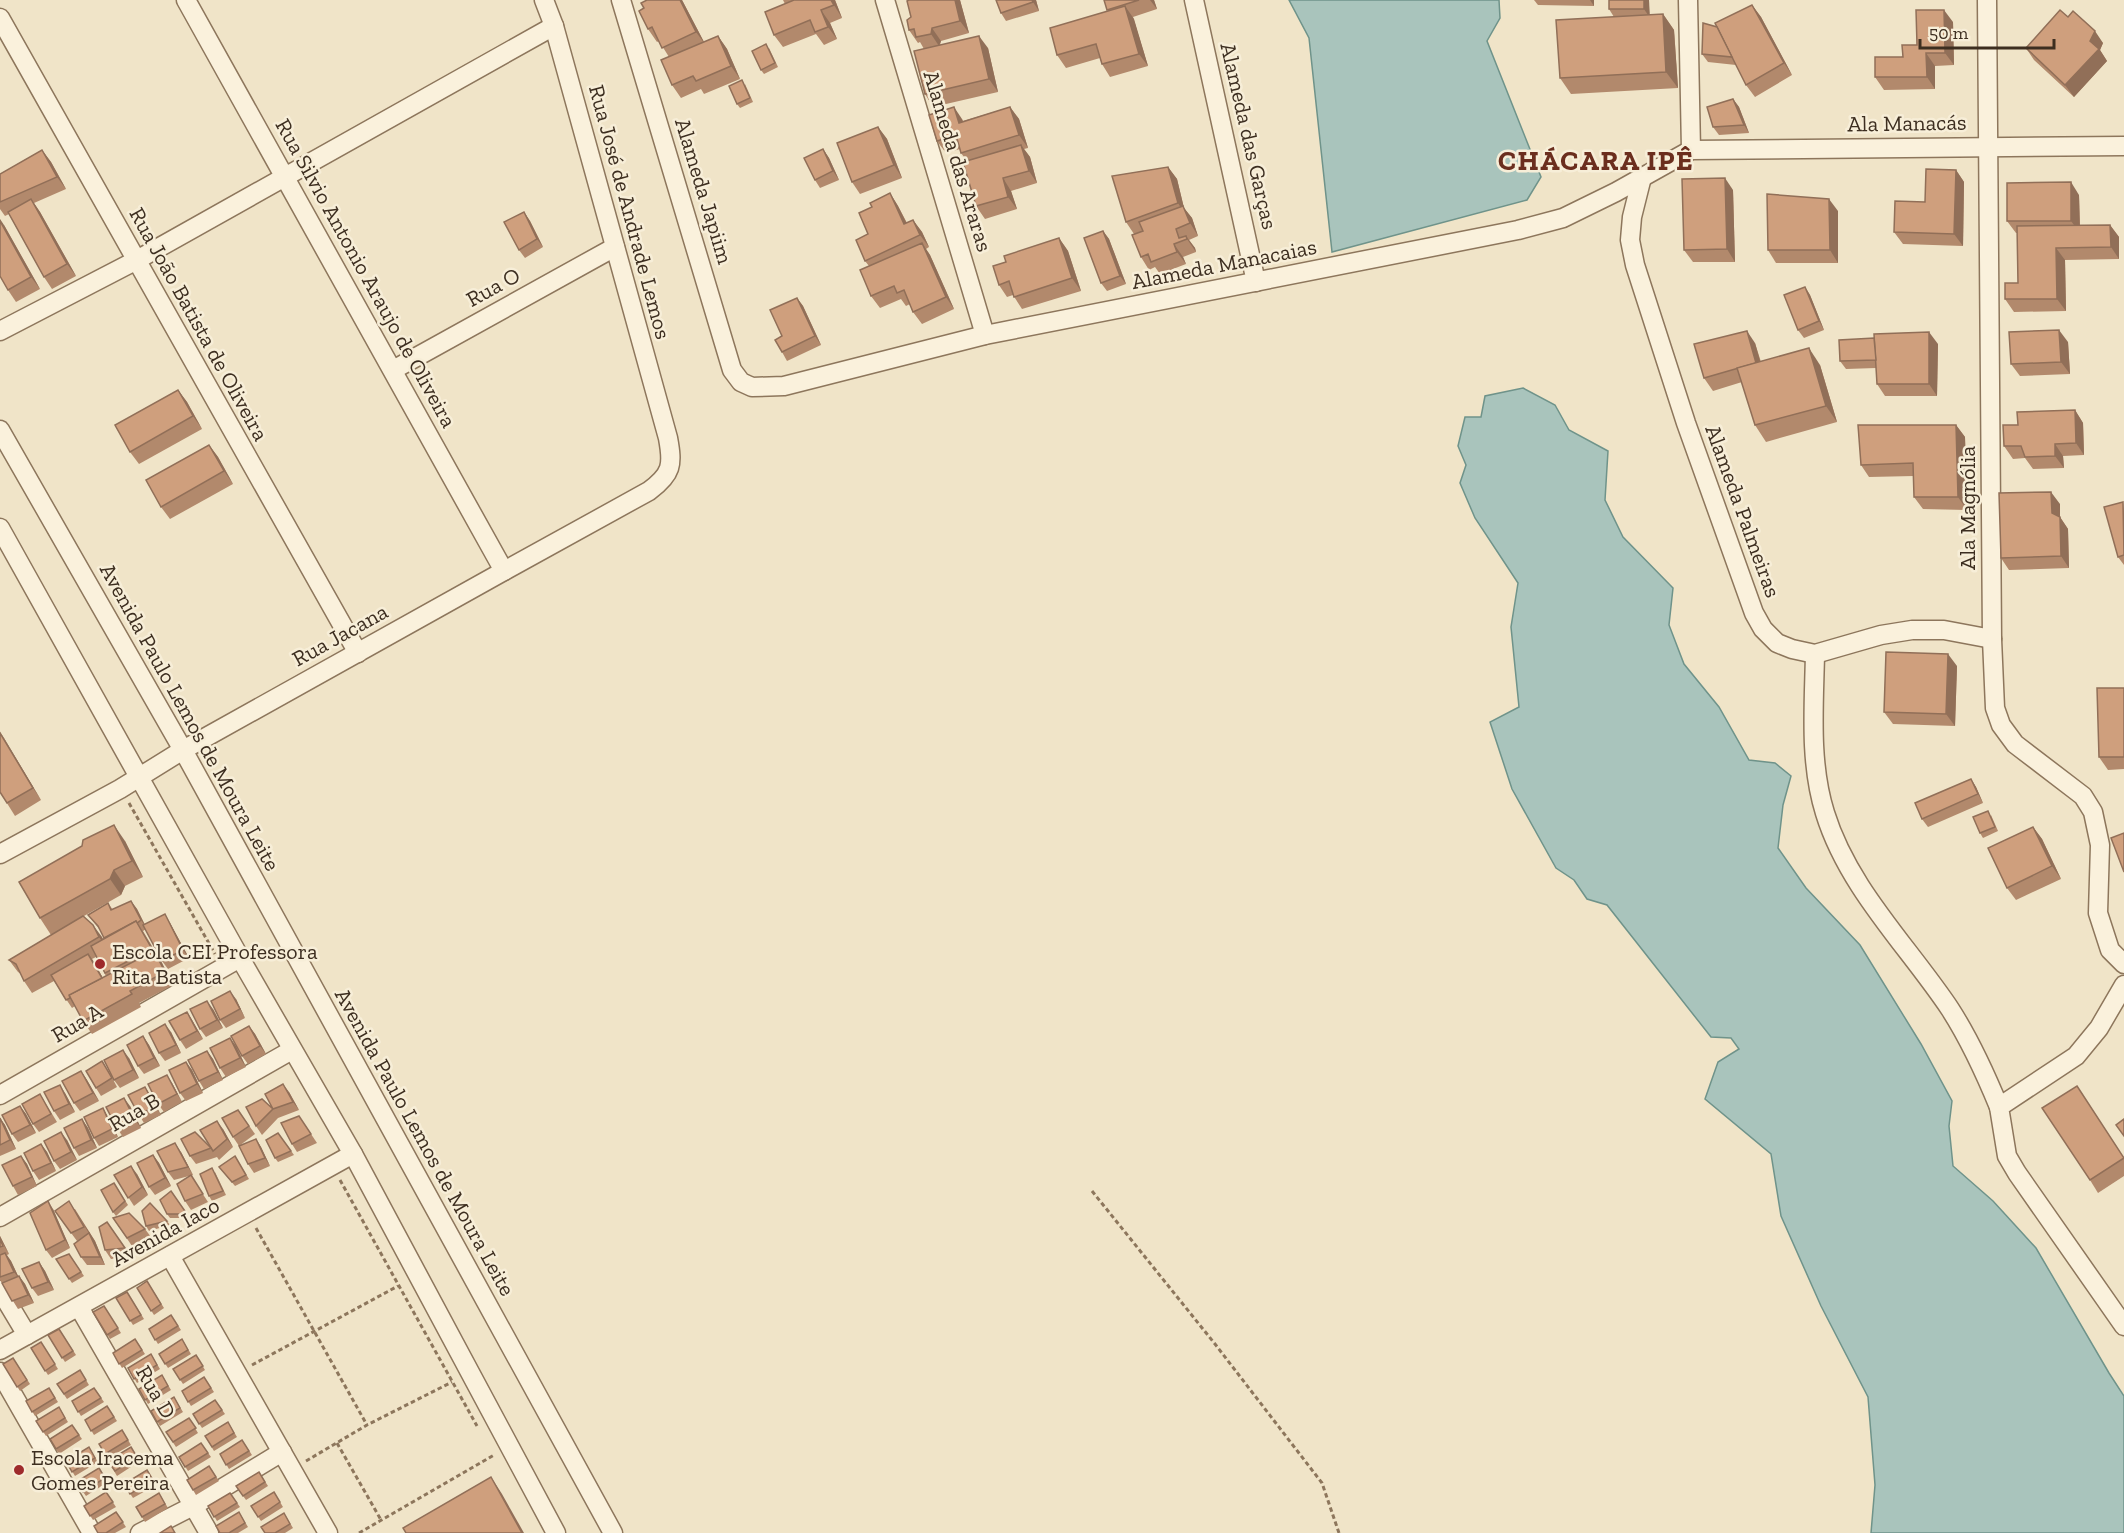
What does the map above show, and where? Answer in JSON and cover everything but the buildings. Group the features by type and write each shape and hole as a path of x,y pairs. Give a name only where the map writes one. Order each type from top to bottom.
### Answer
{"street":[{"name":"Rua Silvio Antonio Araujo de Oliveira","path":"186,0 504,571"},
{"name":"Rua José de Andrade Lemos","path":"544,0 554,26 668,438"},
{"name":"Alameda Japiim","path":"621,0 732,370 741,382 752,387"},
{"name":"Alameda das Araras","path":"885,0 985,335"},
{"name":"Alameda das Garças","path":"1194,0 1256,282"},
{"path":"1688,0 1691,150"},
{"name":"Ala Magnólia","path":"1987,0 1992,639 1995,708 2001,725 2015,744 2083,796 2093,812 2100,845 2098,913 2110,950 2124,964"},
{"name":"Rua João Batista de Oliveira","path":"0,18 358,653"},
{"path":"0,331 135,261 554,26"},
{"name":"Ala Manacás","path":"1691,150 2124,146"},
{"name":"Alameda Manacaias","path":"752,387 784,386 985,335 1518,230 1563,218 1691,150"},
{"name":"Alameda Palmeiras","path":"1642,177 1632,217 1630,240 1635,265 1686,423 1754,613 1763,629 1776,643 1815,654"},
{"name":"Rua O","path":"393,370 615,247"},
{"name":"Avenida Paulo Lemos de Moura Leite","path":"0,430 183,750 613,1533"},
{"name":"Rua Jacana","path":"0,854 120,789 183,750 660,484 670,469 672,458 668,438"},
{"path":"0,528 240,958 353,1154 556,1533"},
{"path":"1992,639 1944,630 1912,630 1881,635 1815,654 1816,773 1824,813 1838,847 1864,890 1950,1009 1980,1061 2000,1107 2007,1156 2124,1326"},
{"name":"Rua A","path":"0,1095 240,958"},
{"path":"2000,1107 2076,1056 2099,1028 2124,985"},
{"name":"Rua B","path":"0,1217 292,1050"},
{"name":"Avenida Iaco","path":"0,1350 353,1154"},
{"path":"170,1256 328,1533"},
{"path":"0,1290 27,1335"},
{"name":"Rua D","path":"79,1307 209,1533"},
{"path":"0,1372 92,1533"},
{"path":"140,1533 193,1506 282,1452"}],"path":[{"path":"120,789 215,955"},
{"path":"340,1180 479,1430"},
{"path":"1092,1191 1215,1344 1322,1483 1339,1533"},
{"path":"255,1226 367,1425"},
{"path":"238,1373 398,1286"},
{"path":"292,1469 367,1425 452,1382"},
{"path":"337,1443 381,1520"},
{"path":"359,1533 494,1456 489,1448"}],"water":[{"path":"1289,0 1499,0 1500,18 1487,41 1541,177 1527,200 1332,252 1309,38"},
{"path":"1523,388 1555,405 1569,430 1608,451 1605,500 1623,537 1673,588 1669,625 1684,664 1719,707 1749,760 1775,763 1791,776 1783,805 1778,848 1806,888 1860,945 1921,1044 1952,1101 1949,1126 1953,1166 1993,1201 2036,1248 2124,1396 2124,1533 1871,1533 1875,1485 1868,1397 1821,1306 1781,1216 1771,1154 1705,1099 1718,1062 1739,1049 1731,1038 1711,1037 1607,905 1587,899 1574,880 1556,868 1512,789 1490,722 1519,707 1511,627 1518,583 1475,518 1460,483 1466,465 1458,446 1465,417 1481,417 1485,396"}],"place":[{"name":"Escola CEI Professora Rita Batista","path":"100,964"},
{"name":"Escola Iracema Gomes Pereira","path":"19,1470"}],"district":[{"name":"CHÁCARA IPÊ","path":"1596,160"}]}
